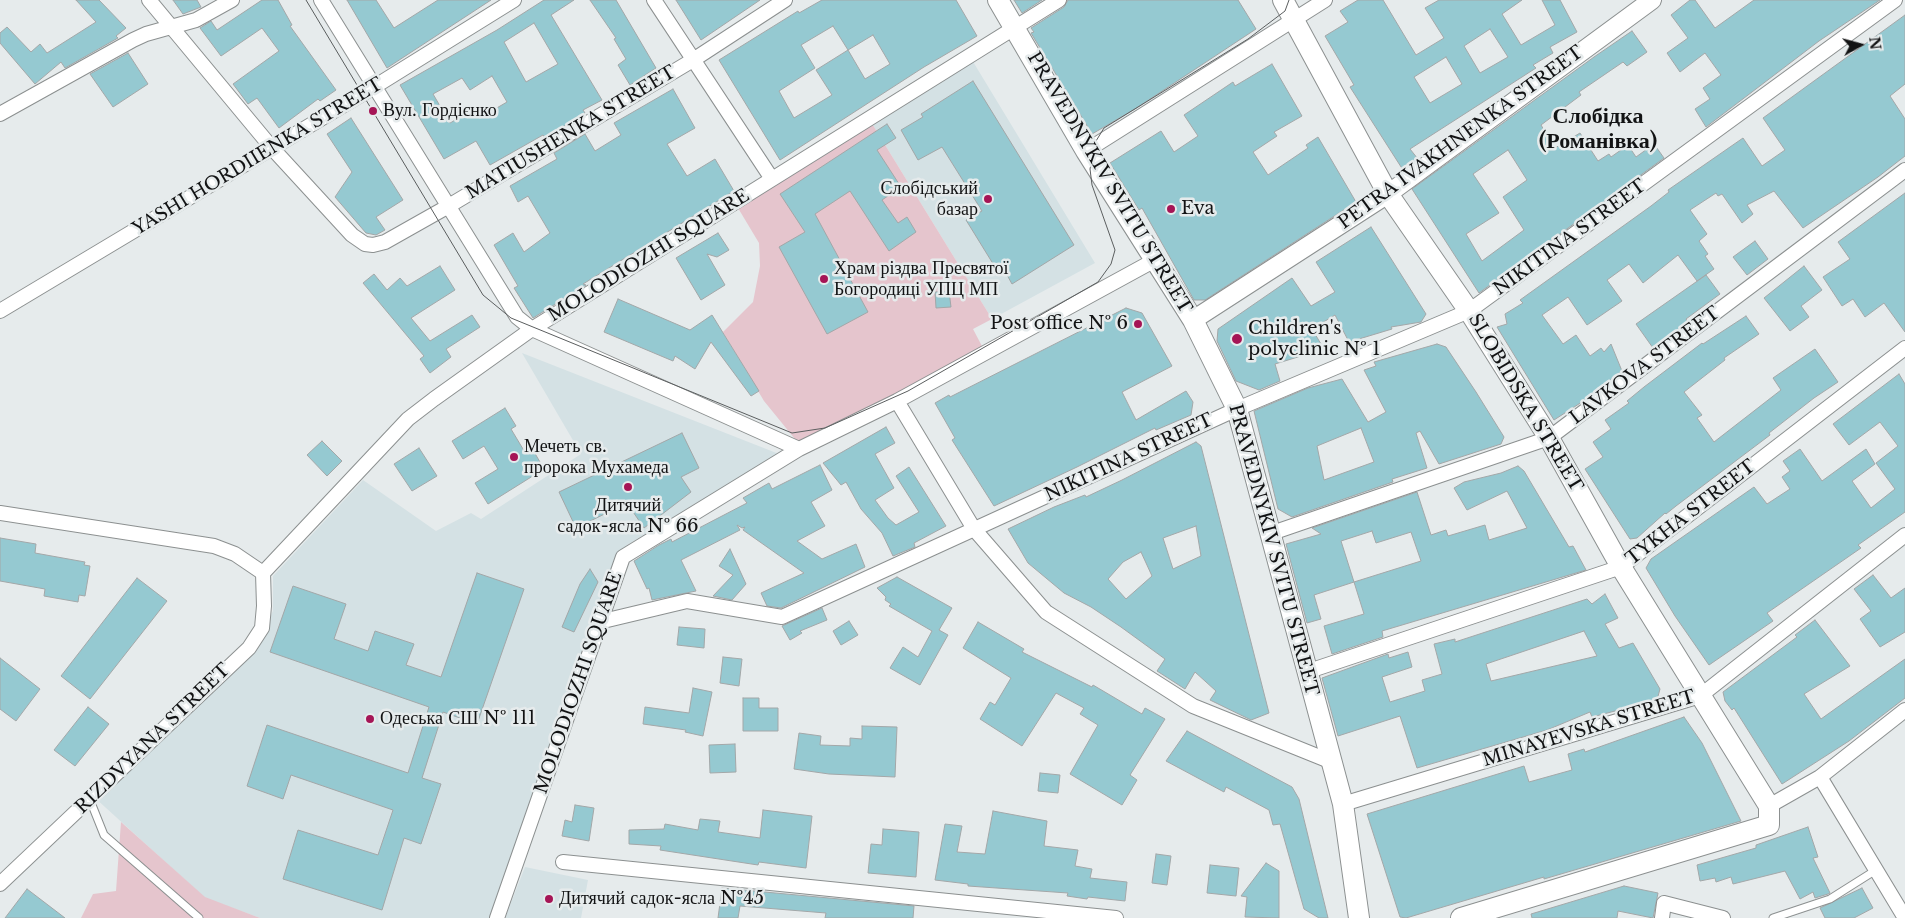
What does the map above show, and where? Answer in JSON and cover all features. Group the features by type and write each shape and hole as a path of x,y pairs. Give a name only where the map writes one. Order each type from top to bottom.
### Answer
{"main road":[{"name":"PRAVEDNYKIV SVITU STREET","path":"998,0 1086,151 1193,320 1237,409 1306,672 1343,804 1359,918"},
{"name":"SLOBIDSKA STREET","path":"1284,0 1388,194 1470,311 1549,438 1621,567 1770,806"},
{"path":"1461,918 1769,825 1770,806"}],"street":[{"path":"149,0 272,148"},
{"path":"0,114 133,40 146,34 203,18 232,0"},
{"path":"0,513 214,546 235,554 263,573 408,419 532,329 517,317 321,0"},
{"name":"YASHI HORDIIENKA STREET","path":"0,311 374,87 514,0"},
{"path":"654,0 772,179"},
{"name":"MATIUSHENKA STREET","path":"272,148 352,235 365,244 373,245 385,242 693,60 785,0"},
{"name":"MOLODIOZHI SQUARE","path":"532,329 1059,0"},
{"path":"1086,151 1325,0"},
{"name":"PETRA IVAKHNENKA STREET","path":"1193,320 1388,194 1652,0"},
{"name":"NIKITINA STREET","path":"599,622 688,601 782,617 1237,409 1470,311 1895,0"},
{"name":"LAVKOVA STREET","path":"1269,534 1549,438 1905,170"},
{"name":"MOLODIOZHI SQUARE","path":"497,918 623,557 799,449 897,401 1155,260"},
{"name":"MOLODIOZHI SQUARE","path":"532,329 799,449"},
{"name":"TYKHA STREET","path":"1306,672 1621,567 1905,348"},
{"path":"897,401 974,529 1046,612 1193,706 1332,762"},
{"name":"MINAYEVSKA STREET","path":"1343,804 1700,696 1905,535"},
{"name":"RIZDVYANA STREET","path":"0,884 249,648 262,628 264,606 263,573"},
{"path":"1770,806 1820,777 1905,710"},
{"path":"1820,777 1905,918"},
{"path":"563,862 1116,918"},
{"path":"1662,918 1664,903 1723,918"}],"lane":[{"path":"90,800 104,835 199,918"},
{"path":"1772,918 1830,899 1876,870"}],"shaded area":[{"name":"Слобідський базар","path":"972,60 1095,263 992,319 871,122"},
{"path":"871,122 992,319 973,329 984,350 799,444 764,401 723,332 753,302 760,266 759,243 735,203"},
{"name":"Одеська СШ № 111","path":"522,353 779,454 627,545 494,918 260,918 205,898 94,797 257,642 273,611 273,576 363,480 436,531 471,513 481,519 581,454"},
{"path":"121,822 205,897 260,918 81,918 93,894 116,891"},
{"name":"Дитячий садок-ясла №45","path":"525,867 588,880 581,918 505,918"}],"building":[{"path":"76,0 99,0 126,28 116,36 118,38 65,68 61,62 35,84 0,43 0,33 7,27 31,52 40,44 47,53 96,22"},
{"path":"173,0 197,0 201,7 183,14"},
{"path":"262,0 278,0 292,25 290,26 336,90 320,101 318,99 279,128 257,98 248,104 233,84 279,51 262,28 221,56 200,28 211,21 217,30"},
{"path":"347,0 376,0 394,28 438,0 491,0 387,68"},
{"path":"544,0 574,0 551,15 602,100 583,110 585,113 545,138 543,135 490,165 476,141 444,159 400,85 497,30","holes":["534,23 558,64 526,82 504,42","492,76 507,102 483,116 478,107 450,123 433,94 462,78 470,90"]},
{"path":"590,0 616,0 656,68 630,85 618,65 626,59 614,39 616,38"},
{"path":"676,0 760,0 701,40"},
{"path":"822,0 956,0 977,36 924,67 780,160 719,60 798,11 799,13","holes":["833,26 848,50 816,70 832,95 794,118 779,91 815,68 801,45","873,35 890,64 865,79 848,50"]},
{"path":"1014,0 1042,0 1022,13"},
{"path":"1068,0 1238,0 1256,29 1135,109 1092,134 1031,33 1034,32 1031,28 1064,7"},
{"path":"1358,0 1383,0 1416,55 1444,38 1425,8 1439,0 1522,0 1502,14 1521,45 1555,25 1542,0 1560,0 1577,32 1550,47 1553,53 1533,65 1536,68 1410,149 1418,159 1403,170 1350,87 1354,85 1325,36 1348,22 1340,11","holes":["1490,29 1508,57 1480,73 1464,46","1446,57 1462,84 1430,103 1414,77"]},
{"path":"1690,0 1695,0 1715,28 1754,0 1880,0 1819,41 1706,127 1695,109 1710,99 1703,88 1721,75 1705,53 1680,72 1667,53 1688,38 1671,15"},
{"path":"1905,15 1905,84 1890,96 1905,119 1905,156 1878,177 1803,228 1774,191 1747,205 1753,214 1742,223 1722,194 1718,196 1716,193 1690,210 1707,234 1699,241 1708,254 1705,256 1714,269 1697,281 1678,255 1643,283 1629,264 1607,280 1622,301 1587,325 1568,297 1542,315 1563,344 1576,335 1590,356 1601,348 1604,352 1611,344 1622,371 1585,400 1554,420 1497,327 1507,324 1505,314 1523,303 1520,300 1651,206 1669,192 1668,190 1743,138 1762,166 1785,150 1763,118"},
{"path":"1632,31 1647,52 1627,66 1623,62 1579,92 1581,95 1541,125 1555,148 1580,133 1598,161 1609,154 1611,157 1628,145 1636,157 1654,144 1664,158 1479,293 1412,189","holes":["1508,150 1527,180 1503,197 1524,230 1482,261 1466,234 1499,213 1473,174"]},
{"path":"128,53 148,84 113,107 90,74"},
{"path":"1272,64 1302,116 1274,132 1277,136 1253,152 1268,175 1308,148 1306,145 1318,137 1356,202 1205,300 1194,300 1142,208 1139,210 1110,163 1161,131 1174,152 1198,136 1184,115 1233,82 1235,86"},
{"path":"973,81 1074,245 1012,284 1001,264 995,267 966,220 982,211 942,147 918,160 901,130 923,117 921,114"},
{"path":"673,89 695,128 667,144 687,176 715,159 734,191 583,284 586,285 533,318 514,288 518,286 494,245 513,233 524,252 550,233 528,196 518,202 510,186 557,159 554,153 585,134 595,151 621,135 614,123"},
{"path":"351,118 403,200 376,217 385,230 376,235 366,233 335,197 352,172 327,134"},
{"path":"887,124 896,138 877,150 901,187 882,200 898,223 907,217 916,232 889,251 850,191 815,214 868,312 827,334 779,247 805,232 780,194"},
{"path":"1905,193 1905,332 1884,303 1865,317 1853,299 1842,306 1823,277 1850,259 1838,242"},
{"path":"1371,227 1426,314 1421,322 1391,327 1392,329 1349,342 1335,315 1312,329 1324,349 1275,364 1280,381 1259,390 1236,381 1217,341 1218,329 1292,278 1311,306 1335,292 1316,262"},
{"path":"718,233 729,250 717,257 707,254 725,285 701,300 676,258"},
{"path":"1755,241 1768,259 1747,275 1733,257"},
{"path":"440,266 455,290 411,318 430,341 472,315 480,327 446,349 451,357 430,373 420,359 424,356 363,283 374,274 387,290 400,278 407,286"},
{"path":"1804,266 1822,290 1801,306 1809,317 1790,331 1764,298"},
{"path":"1706,275 1720,294 1686,319 1688,322 1653,348 1636,324"},
{"path":"949,291 951,307 936,308 935,292"},
{"path":"618,299 690,330 712,315 759,391 751,396 711,342 695,369 675,356 673,361 604,332"},
{"path":"1126,308 1142,313 1172,366 1122,392 1136,420 1186,391 1193,402 1191,415 1156,430 1155,428 994,506 952,440 955,438 935,403"},
{"path":"1746,316 1759,334 1724,358 1725,360 1684,392 1702,415 1697,418 1714,442 1781,390 1773,378 1815,349 1838,382 1814,398 1769,433 1770,435 1665,513 1637,538 1630,539 1585,469 1603,457 1593,442 1611,429 1605,420 1629,403 1627,401 1644,387 1702,343"},
{"path":"1437,344 1446,347 1504,437 1501,444 1439,464 1420,431 1416,433 1427,468 1392,479 1393,482 1292,517 1278,509 1254,411 1308,388 1342,379 1368,422 1386,412 1364,370 1376,366 1374,362","holes":["1361,428 1374,462 1324,480 1317,446"]},
{"path":"1899,374 1905,384 1905,512 1858,545 1861,548 1767,613 1773,621 1709,665 1675,616 1646,568 1651,559 1754,487 1767,504 1790,489 1782,477 1790,471 1783,461 1800,449 1822,481 1866,449 1875,464 1852,481 1871,508 1895,489 1876,463 1898,446 1880,422 1849,445 1833,424"},
{"name":"Мечеть св. пророка Мухамеда","path":"505,408 516,426 511,429 526,454 533,450 544,469 488,504 475,483 498,469 484,446 463,459 452,441"},
{"path":"886,427 895,443 875,454 894,488 875,500 888,518 896,525 919,512 896,476 909,467 946,526 914,543 915,547 893,556 882,533 861,509 846,482 841,485 823,463"},
{"path":"682,433 699,468 681,477 691,492 644,528 627,503 576,528 559,492"},
{"path":"322,441 342,461 327,476 307,455"},
{"path":"1196,442 1201,446 1269,713 1251,720 1210,700 1216,691 1195,672 1185,689 1157,671 1165,659 1091,607 1064,593 1028,563 1008,529 1054,507 1085,495 1086,497","holes":["1196,526 1201,556 1173,569 1163,538","1141,552 1152,576 1126,599 1108,579 1123,562"]},
{"path":"419,448 437,476 412,491 394,464"},
{"path":"820,465 832,490 811,502 825,526 797,541 822,559 856,544 865,567 781,608 767,606 761,593 804,573 743,530 745,527 742,528 737,525 740,530 681,560 696,591 652,600 649,588 647,589 634,561 659,545 671,539 672,542 747,503 743,498 769,483 772,489"},
{"path":"1518,466 1524,471 1569,547 1573,546 1586,570 1382,631 1383,637 1332,654 1324,626 1364,614 1354,582 1314,595 1321,619 1307,623 1286,544 1321,534 1312,528 1417,492 1431,535 1446,530 1448,536 1485,525 1489,540 1527,528 1507,491 1467,510 1454,488 1464,482 1501,473","holes":["1372,531 1376,543 1411,532 1421,561 1354,582 1341,541"]},
{"path":"0,538 36,544 35,553 85,562 84,565 90,566 85,596 79,595 78,602 44,596 45,589 0,581"},
{"path":"730,549 746,584 732,600 713,596 733,575 719,566"},
{"path":"590,569 598,582 574,632 562,627 580,584"},
{"path":"477,573 524,589 477,724 443,712 422,778 441,784 421,844 404,838 382,910 283,879 298,830 378,855 393,810 291,775 283,799 247,786 267,725 408,773 429,707 270,652 293,586 346,604 334,639 368,651 375,631 414,644 406,665 441,677"},
{"path":"1873,575 1891,598 1905,588 1905,632 1880,647 1860,619 1871,611 1854,589"},
{"path":"897,577 952,608 939,630 948,635 920,685 890,668 903,647 918,657 932,631 889,606 891,604 885,600 886,597 877,588"},
{"path":"137,578 167,601 90,699 61,676"},
{"path":"1605,594 1618,618 1605,624 1619,648 1633,643 1660,689 1657,700 1592,717 1590,712 1547,730 1417,768 1400,716 1338,736 1322,678 1388,654 1389,658 1408,652 1412,667 1382,677 1390,702 1425,691 1422,680 1442,674 1434,644 1455,639 1455,642 1587,599 1592,604","holes":["1584,631 1597,656 1491,681 1486,664"]},
{"path":"822,608 827,620 800,631 802,633 790,640 782,626"},
{"path":"1815,620 1850,666 1804,694 1821,719 1905,659 1905,698 1849,741 1782,784 1734,708 1732,710 1725,701 1723,692 1797,637 1795,635"},
{"path":"849,621 858,635 841,645 833,631"},
{"path":"978,622 1024,649 1022,652 1092,687 1093,685 1142,714 1145,708 1165,719 1130,775 1137,780 1122,805 1070,774 1098,725 1080,714 1084,708 1056,693 1022,746 980,719 990,702 995,705 1011,678 963,648"},
{"path":"679,627 705,629 704,648 677,645"},
{"path":"723,657 742,659 739,686 720,683"},
{"path":"0,658 40,689 16,721 0,709"},
{"path":"693,688 712,692 703,736 685,732 686,730 643,724 645,707 689,713"},
{"path":"743,698 759,698 759,708 778,708 778,731 743,731"},
{"path":"88,707 109,724 75,766 54,750"},
{"path":"1684,717 1702,743 1741,821 1406,918 1400,917 1367,814 1524,766 1529,782 1572,770 1568,754 1584,749 1585,752"},
{"path":"862,726 897,727 895,777 829,774 794,769 799,733 821,736 820,745 850,746 850,738 862,739"},
{"path":"1187,731 1292,787 1299,799 1328,918 1319,918 1304,909 1280,824 1273,825 1269,810 1226,787 1224,792 1166,761"},
{"path":"735,744 736,772 710,773 709,745"},
{"path":"1040,773 1060,775 1058,793 1038,791"},
{"path":"575,805 594,808 589,841 562,836 565,820 572,822"},
{"path":"763,810 812,816 806,868 759,862 758,865 660,850 661,846 629,844 629,830 664,829 665,824 698,830 700,819 720,821 718,832 760,838"},
{"path":"993,811 1047,821 1044,846 1078,850 1075,866 1092,869 1090,878 1127,882 1125,901 1088,897 1087,899 1067,896 1068,893 968,886 968,884 935,880 945,824 962,826 957,852 985,854"},
{"path":"1808,827 1818,857 1813,858 1830,893 1828,894 1815,898 1813,892 1800,899 1785,871 1733,884 1731,877 1716,882 1715,878 1700,881 1697,865 1756,848 1756,845"},
{"path":"883,829 919,832 916,877 868,873 871,844 882,845"},
{"path":"1156,854 1171,856 1167,885 1152,883"},
{"path":"1266,863 1279,871 1279,918 1245,917 1247,897 1241,896"},
{"path":"1210,865 1239,868 1236,896 1207,893"},
{"path":"1624,886 1658,893 1653,918 1618,911 1617,918 1532,918 1531,914"},
{"path":"722,888 914,906 913,918 825,918 826,913 740,906 738,918 718,918"},
{"path":"1862,888 1873,908 1854,918 1825,918 1820,908"},
{"path":"27,889 65,918 5,918"}],"tram line":[{"path":"306,0 483,295 511,318 792,433 825,428 908,391 1098,282 1111,264 1115,250 1092,185 1090,169 1096,141 1104,128 1248,39 1285,11 1289,0"}],"place":[{"name":"Вул. Гордієнко","path":"373,111"},
{"name":"Слобідський базар","path":"988,199"},
{"name":"Eva","path":"1171,209"},
{"name":"Храм різдва Пресвятої Богородиці УПЦ МП","path":"824,279"},
{"name":"Post office № 6","path":"1138,324"},
{"name":"Children's polyclinic № 1","path":"1237,339"},
{"name":"Мечеть св. пророка Мухамеда","path":"514,457"},
{"name":"Дитячий садок-ясла № 66","path":"628,487"},
{"name":"Одеська СШ № 111","path":"370,719"},
{"name":"Дитячий садок-ясла №45","path":"549,899"}],"district":[{"name":"Слобідка (Романівка)","path":"1598,130"}]}
